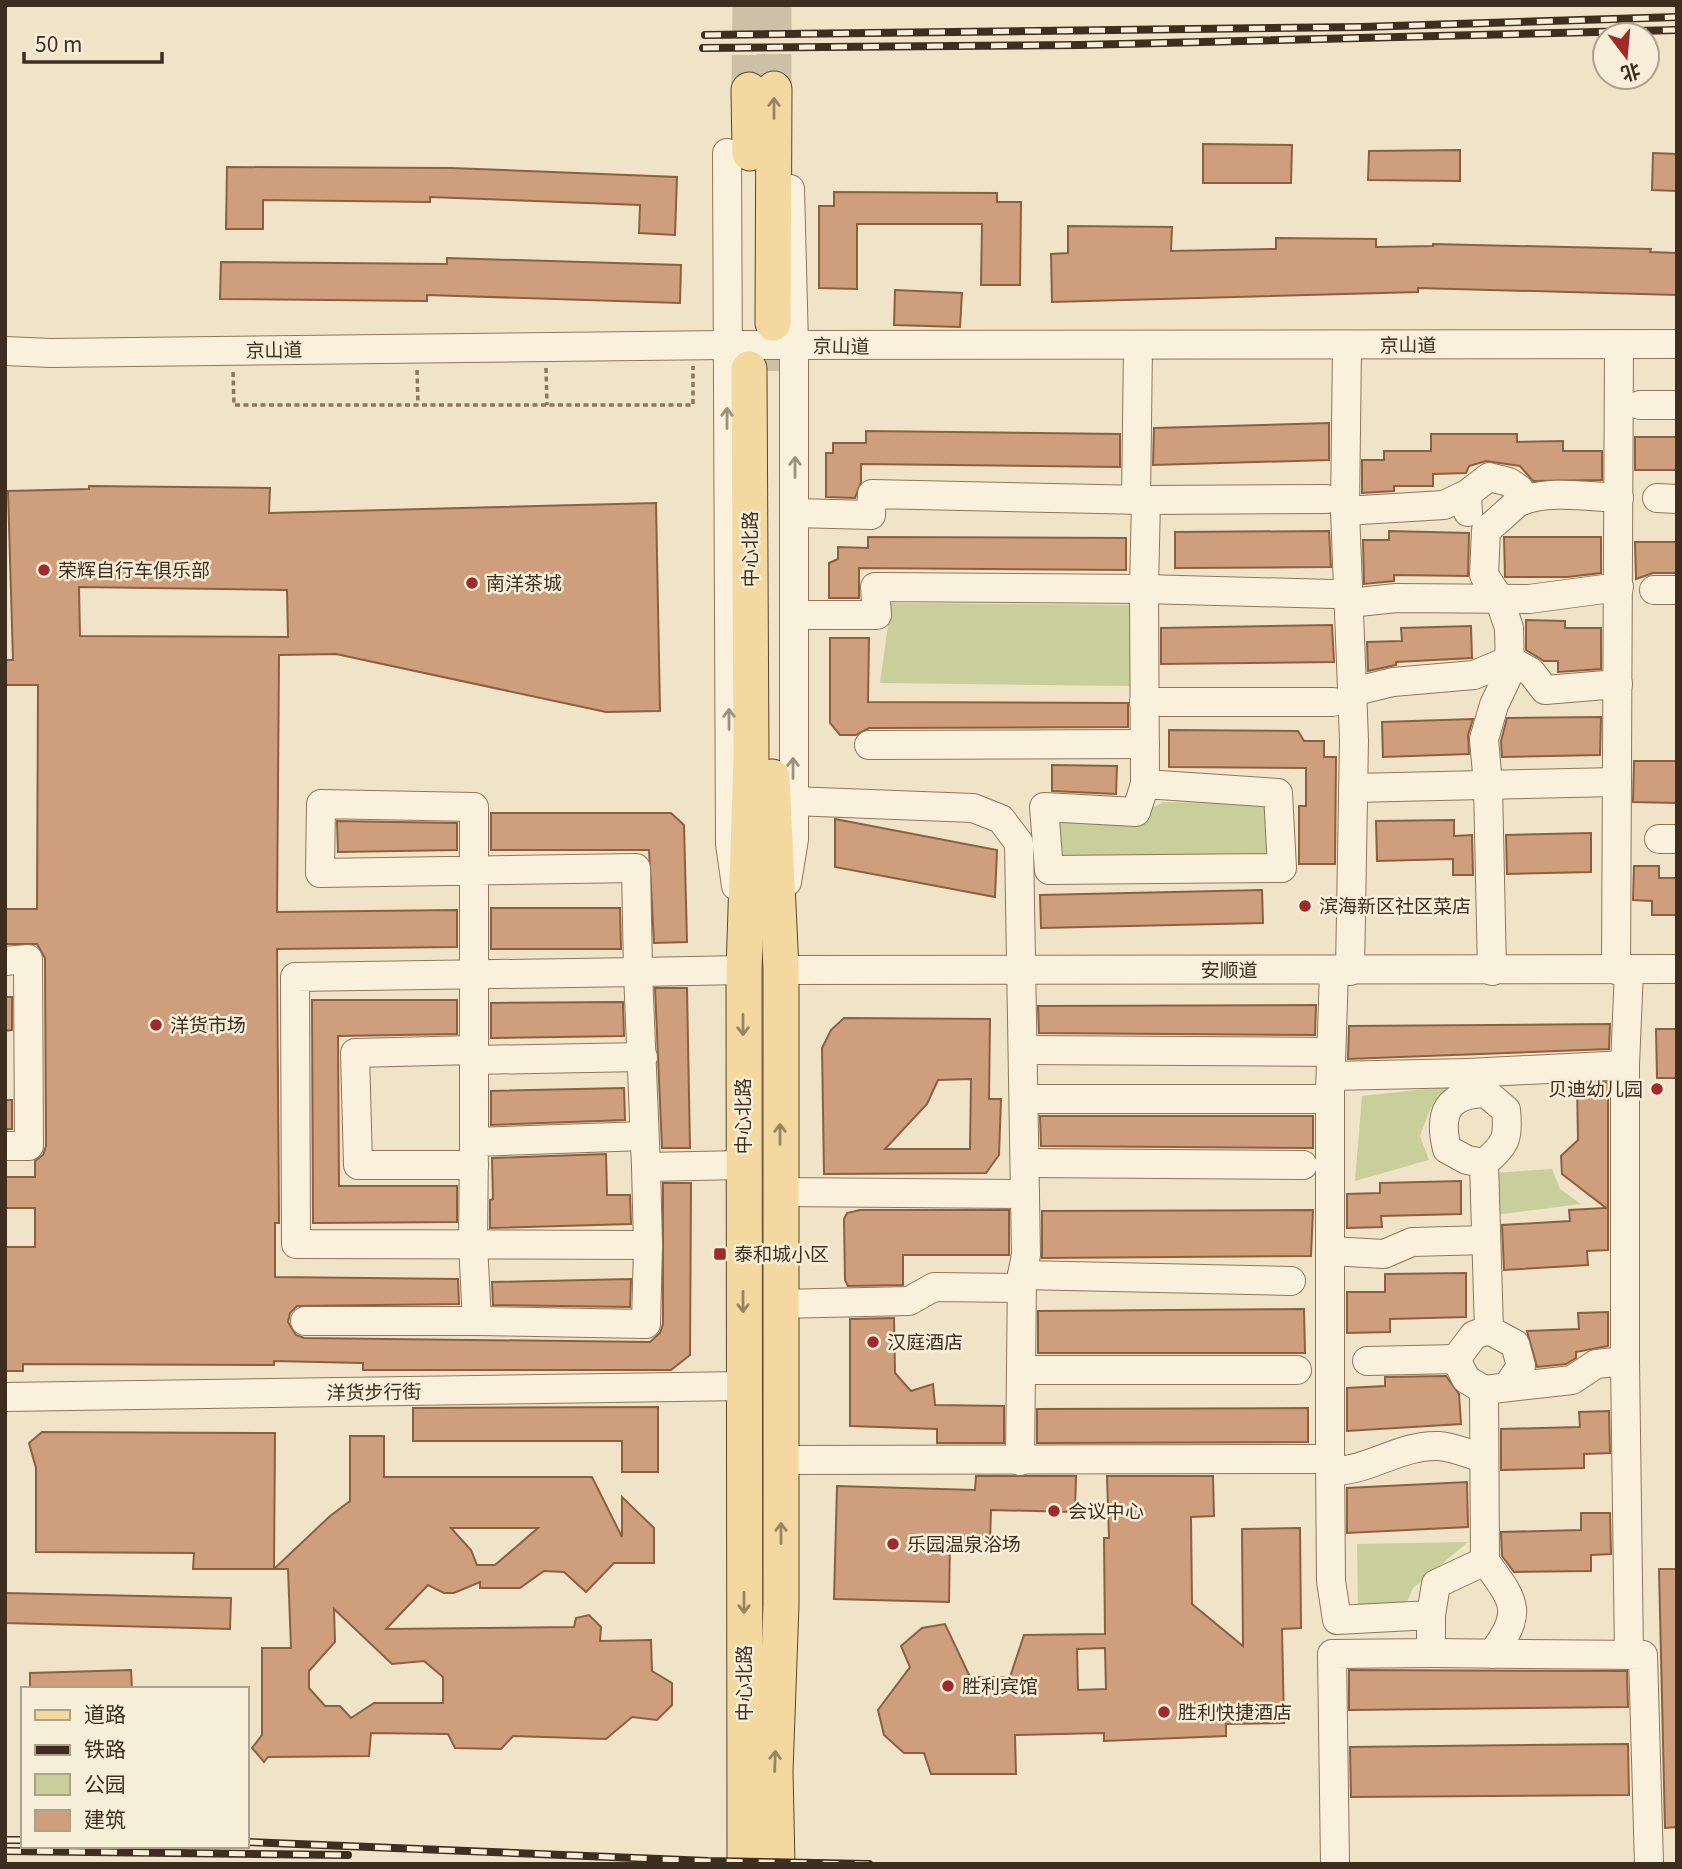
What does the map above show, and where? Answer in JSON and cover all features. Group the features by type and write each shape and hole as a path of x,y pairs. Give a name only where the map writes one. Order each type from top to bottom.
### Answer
{"main road":[{"name":"中心北路","path":"762,90 761,346 744,933 744,1386 760,1828 777,1864"},
{"name":"中心北路","path":"747,1864 760,1828 781,1605 780,971 761,346"},
{"path":"760,1828 788,1864"}],"street":[{"path":"727,153 761,346 795,513 794,839 778,933"},
{"path":"761,346 789,158"},
{"name":"京山道","path":"5,351 232,351 416,347 1677,344"},
{"path":"1619,345 1617,782 1625,1065 1629,1655"},
{"path":"1138,346 1144,589 1145,784 1136,812 1044,807 1049,870 1282,868 1278,793 1145,784"},
{"path":"1347,346 1336,505 1342,697 1353,788 1342,971 1330,1076 1331,1581 1337,1620 1431,1615"},
{"path":"1640,405 1677,405"},
{"path":"795,513 871,515 872,494 1444,505 1467,494 1489,477 1509,482 1519,489 1518,502 1505,517 1486,530"},
{"path":"1467,494 1466,510 1486,530 1484,575 1499,598 1509,628 1510,671 1494,705 1484,740 1488,785 1492,971"},
{"path":"1518,502 1550,496 1619,498"},
{"path":"794,615 877,615 875,587 1144,589 1341,598 1529,599 1565,592 1619,587"},
{"path":"1510,660 1531,671 1545,690 1618,684"},
{"path":"1144,702 1342,697 1393,681 1474,675 1510,660"},
{"path":"869,745 1145,744"},
{"path":"1353,788 1617,782"},
{"path":"793,801 973,808 1001,818 1019,843 1026,1194 1020,1461"},
{"path":"305,1321 646,1324 648,1245 636,868 474,871 320,873 321,804 474,807 474,871 475,975 473,1244 477,1321"},
{"path":"5,961 28,959 17,1049 29,1146 5,1146"},
{"name":"安顺道","path":"780,971 1677,969"},
{"path":"648,1245 296,1244 295,977 744,970"},
{"path":"1023,1050 1330,1076 1469,1083 1625,1065"},
{"path":"643,1057 355,1054 358,1165 644,1136"},
{"path":"1024,1099 1330,1076"},
{"path":"1469,1083 1506,1110 1508,1134 1499,1151 1484,1163 1467,1160 1447,1149 1441,1127 1449,1106 1469,1083"},
{"path":"1025,1163 1303,1165"},
{"path":"1484,1163 1489,1330"},
{"path":"646,1167 743,1165"},
{"path":"780,1192 1026,1194"},
{"path":"1330,1251 1384,1254 1412,1242 1486,1240"},
{"path":"779,1304 909,1301 934,1287 1022,1282 1291,1281"},
{"path":"1456,1359 1475,1335 1489,1330 1515,1344 1521,1366 1496,1389 1483,1458 1485,1561 1511,1597 1511,1628 1492,1654"},
{"path":"1456,1359 1466,1379 1496,1389 1572,1380 1596,1364 1625,1361"},
{"path":"1367,1361 1456,1359"},
{"path":"1022,1370 1297,1370"},
{"name":"洋货步行街","path":"5,1397 744,1386"},
{"path":"780,1460 1331,1465 1347,1472 1396,1453 1439,1446 1483,1458"},
{"path":"1431,1653 1431,1615 1436,1584 1485,1561"},
{"path":"1335,1864 1332,1654 1431,1653 1643,1655 1649,1864"}],"path":[{"path":"232,351 234,405 693,405 694,346"},
{"path":"416,347 418,403"},
{"path":"545,348 547,405"}],"green space":[{"path":"891,603 1131,605 1130,686 880,683"},
{"path":"1163,802 1270,803 1270,860 1055,867 1055,813 1143,813"},
{"path":"1452,1086 1431,1107 1420,1136 1429,1160 1355,1181 1362,1096"},
{"path":"1552,1169 1560,1189 1581,1204 1493,1215 1492,1173"},
{"path":"1468,1542 1413,1588 1404,1609 1358,1614 1357,1544"}],"building":[{"path":"1203,144 1292,145 1291,183 1203,183"},
{"path":"1460,150 1460,181 1368,180 1369,151"},
{"path":"1653,153 1677,154 1677,191 1652,190"},
{"path":"227,167 451,168 677,177 675,235 639,233 640,205 430,197 430,202 263,200 263,229 226,229"},
{"path":"834,192 997,193 997,202 1021,202 1020,285 981,285 982,224 857,224 857,289 819,288 819,206 834,206"},
{"path":"1068,226 1172,227 1171,251 1276,249 1276,238 1376,239 1376,247 1433,244 1651,249 1650,252 1677,253 1677,295 1418,288 1418,292 1052,302 1051,254 1068,253"},
{"path":"447,258 681,265 680,303 427,295 427,301 220,299 221,262 447,264"},
{"path":"895,290 962,293 960,327 894,325"},
{"path":"1329,423 1329,460 1153,465 1154,428"},
{"path":"866,431 1120,434 1120,467 861,464 861,482 855,498 826,497 826,453 833,453 833,443 866,443"},
{"path":"1431,434 1517,434 1517,442 1563,441 1563,451 1602,451 1602,480 1533,481 1520,466 1486,461 1469,466 1466,473 1433,474 1433,486 1394,486 1394,491 1362,493 1362,460 1384,460 1384,451 1431,451"},
{"path":"1635,437 1677,437 1677,470 1635,470"},
{"path":"89,486 270,488 269,513 656,503 660,711 606,712 336,654 279,655 277,912 457,910 457,947 277,949 279,1223 275,1223 275,1277 458,1279 459,1304 297,1306 290,1313 288,1322 296,1335 304,1338 650,1342 660,1333 663,1324 663,1183 691,1183 690,1355 671,1370 363,1370 363,1363 274,1361 274,1365 23,1364 23,1371 5,1371 5,1247 35,1247 35,1208 5,1208 5,1177 35,1177 35,1161 43,1155 46,1146 45,958 37,944 5,944 5,909 37,909 38,685 5,685 5,660 13,660 8,491 89,489","holes":["79,587 287,590 288,637 80,636"]},
{"path":"1329,531 1331,567 1175,568 1175,532"},
{"path":"1389,531 1469,533 1468,576 1394,575 1394,581 1364,584 1363,540 1389,540"},
{"path":"868,537 1126,538 1126,570 859,568 859,598 829,598 829,563 838,559 838,547 868,548"},
{"path":"1504,537 1601,537 1601,573 1567,577 1505,577"},
{"path":"1635,542 1677,542 1677,573 1653,573 1636,579"},
{"path":"1526,620 1565,621 1565,628 1601,628 1601,669 1558,672 1558,661 1544,661 1526,650"},
{"path":"1332,625 1334,662 1161,664 1161,628"},
{"path":"1471,626 1472,658 1396,662 1396,665 1368,671 1367,642 1402,641 1401,628"},
{"path":"830,638 869,638 868,702 1128,703 1128,727 869,728 856,735 840,735 830,723"},
{"path":"1601,717 1600,755 1502,757 1501,741 1507,718"},
{"path":"1473,719 1468,735 1469,754 1383,757 1382,722"},
{"path":"1169,730 1298,731 1304,741 1324,741 1324,757 1336,757 1335,864 1299,864 1299,806 1306,806 1306,768 1169,767"},
{"path":"1634,761 1677,761 1677,803 1633,802"},
{"path":"1052,765 1117,766 1116,794 1052,791"},
{"path":"491,813 671,813 684,825 687,942 654,943 649,850 491,850"},
{"path":"835,819 997,850 995,897 835,867"},
{"path":"1454,820 1454,836 1472,835 1473,875 1453,875 1453,859 1377,861 1376,821"},
{"path":"337,821 457,823 457,850 338,852"},
{"path":"1591,833 1591,872 1507,874 1506,835"},
{"path":"1634,866 1659,866 1659,878 1677,878 1677,915 1652,915 1652,901 1633,900"},
{"path":"1262,890 1263,923 1041,928 1040,895"},
{"path":"491,908 620,908 621,949 491,949"},
{"path":"655,988 687,988 690,1148 662,1148"},
{"path":"5,997 12,997 12,1030 5,1031"},
{"path":"312,1000 457,1000 457,1034 338,1036 339,1186 457,1186 457,1222 313,1223"},
{"path":"623,1002 624,1036 491,1038 491,1003"},
{"path":"1316,1005 1315,1035 1039,1033 1038,1006"},
{"path":"844,1018 990,1019 989,1099 1001,1099 999,1155 986,1173 824,1174 822,1048 831,1030","holes":["971,1079 970,1149 885,1149 927,1104 938,1080"]},
{"path":"1610,1024 1609,1049 1348,1059 1349,1026"},
{"path":"1656,1029 1677,1029 1677,1078 1657,1078"},
{"path":"1608,1082 1608,1250 1587,1251 1588,1265 1504,1270 1502,1225 1570,1221 1569,1210 1606,1208 1562,1174 1561,1156 1578,1140 1577,1084"},
{"path":"624,1088 625,1120 491,1125 491,1091"},
{"path":"5,1100 12,1100 12,1129 5,1129"},
{"path":"1040,1116 1313,1116 1313,1148 1041,1146"},
{"path":"606,1154 607,1195 630,1195 631,1224 490,1228 490,1200 493,1199 492,1158"},
{"path":"1461,1181 1461,1214 1381,1216 1382,1227 1347,1228 1347,1194 1380,1193 1380,1183"},
{"path":"860,1210 1009,1210 1009,1255 903,1255 903,1285 848,1286 845,1280 844,1219 847,1213"},
{"path":"1313,1210 1311,1256 1042,1258 1042,1211"},
{"path":"1466,1273 1466,1317 1390,1319 1390,1332 1347,1333 1347,1292 1385,1292 1385,1274"},
{"path":"631,1279 630,1307 493,1305 492,1282"},
{"path":"1304,1309 1305,1353 1038,1353 1038,1311"},
{"path":"1608,1312 1608,1346 1576,1352 1576,1358 1566,1364 1537,1367 1527,1331 1579,1329 1578,1313"},
{"path":"894,1318 895,1373 911,1391 933,1384 935,1405 1004,1406 1004,1443 937,1443 937,1429 850,1426 850,1319"},
{"path":"1446,1376 1459,1394 1461,1424 1347,1431 1347,1388 1385,1386 1385,1377"},
{"path":"658,1407 658,1472 622,1472 622,1441 413,1441 413,1408"},
{"path":"1308,1408 1308,1442 1037,1443 1037,1409"},
{"path":"1609,1411 1610,1453 1584,1454 1584,1468 1501,1470 1501,1429 1580,1427 1579,1412"},
{"path":"42,1432 275,1433 274,1569 193,1569 194,1553 36,1552 36,1468 29,1443"},
{"path":"350,1436 384,1436 384,1477 592,1477 622,1537 622,1497 654,1528 654,1563 614,1563 586,1592 564,1572 544,1571 520,1588 480,1588 480,1582 454,1593 444,1593 428,1585 386,1629 574,1627 576,1618 589,1615 601,1627 600,1641 651,1640 652,1671 672,1683 672,1705 657,1720 632,1717 606,1739 513,1736 501,1749 455,1748 448,1734 371,1733 369,1756 268,1757 264,1762 252,1748 262,1735 262,1648 291,1648 288,1569 274,1569 330,1516 350,1501","holes":["451,1528 538,1528 495,1565 477,1565 471,1550","334,1609 392,1664 424,1661 443,1677 443,1703 374,1703 351,1718 340,1706 325,1706 309,1688 309,1671 335,1642"]},
{"name":"乐园温泉浴场","path":"976,1476 1076,1476 1075,1512 991,1510 990,1542 950,1541 949,1602 834,1599 837,1486 975,1490"},
{"path":"1107,1476 1213,1476 1214,1516 1191,1517 1192,1604 1243,1646 1242,1529 1300,1528 1301,1628 1282,1629 1284,1723 1226,1724 1226,1736 1104,1741 1104,1733 1015,1735 1016,1774 931,1774 924,1753 904,1753 884,1735 878,1710 910,1667 901,1646 922,1628 945,1624 970,1677 1010,1677 1024,1635 1105,1634 1104,1538 1109,1538","holes":["1105,1648 1106,1689 1078,1690 1077,1649"]},
{"path":"1467,1482 1468,1527 1347,1533 1347,1488"},
{"path":"1581,1513 1610,1513 1611,1554 1591,1555 1591,1571 1514,1572 1502,1556 1501,1532 1581,1530"},
{"path":"1659,1569 1677,1569 1677,1827 1665,1828"},
{"path":"5,1593 231,1598 230,1629 5,1623"},
{"path":"131,1670 132,1687 30,1687 30,1673"},
{"path":"1349,1670 1627,1671 1628,1707 1349,1710"},
{"path":"1628,1744 1629,1795 1351,1797 1350,1747"}],"tunnel":[{"path":"749,90 750,5"},
{"path":"774,5 774,89"},
{"path":"772,371 773,323"}],"railway":[{"path":"705,35 1362,27 1677,17"},
{"path":"703,48 1081,45 1677,30"},
{"path":"5,1840 21,1840"},
{"path":"248,1842 708,1861 869,1864"},
{"path":"5,1851 348,1855"}],"place":[{"name":"荣辉自行车俱乐部","path":"44,570"},
{"name":"南洋茶城","path":"472,583"},
{"name":"滨海新区社区菜店","path":"1305,906"},
{"name":"洋货市场","path":"156,1025"},
{"name":"贝迪幼儿园","path":"1657,1089"},
{"name":"泰和城小区","path":"720,1254"},
{"name":"汉庭酒店","path":"873,1342"},
{"name":"会议中心","path":"1054,1511"},
{"name":"乐园温泉浴场","path":"893,1544"},
{"name":"胜利宾馆","path":"948,1686"},
{"name":"胜利快捷酒店","path":"1164,1712"}]}
